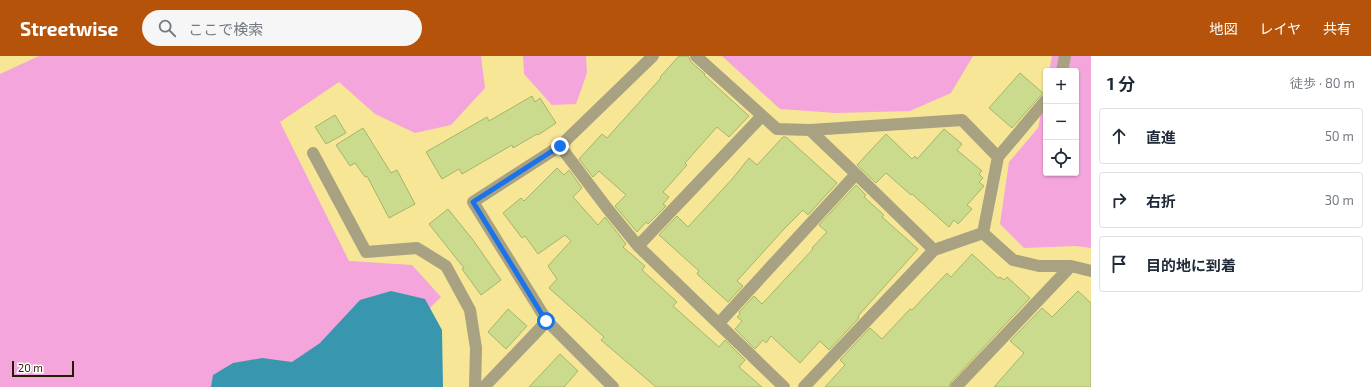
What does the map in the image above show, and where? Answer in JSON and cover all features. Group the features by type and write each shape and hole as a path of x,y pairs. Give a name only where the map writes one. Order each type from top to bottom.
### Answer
{"street":[{"path":"613,387 546,321 473,202 560,146 653,56"},
{"path":"696,56 777,129 810,130 962,120 998,157"},
{"path":"1063,68 1065,56"},
{"path":"983,233 998,157 1043,104"},
{"path":"638,246 762,116"},
{"path":"810,130 934,250"},
{"path":"560,146 638,246 784,387"},
{"path":"313,153 366,252 417,248 446,266 470,310 476,348 475,387"},
{"path":"719,323 856,174"},
{"path":"804,387 934,250 983,233"},
{"path":"983,233 1013,260 1039,266 1071,266 1091,271"},
{"path":"956,387 1071,266"},
{"path":"484,387 546,321"}],"shaded area":[{"path":"39,56 481,56 485,88 451,125 415,133 375,114 339,82 280,122 349,261 412,265 441,297 420,318 304,385 235,387 0,387 0,74"},
{"path":"523,56 586,56 587,73 576,104 552,105 524,74"},
{"path":"722,56 973,56 951,93 910,111 836,113 780,109"},
{"path":"1052,56 1091,56 1091,248 1076,246 1024,248 1000,224 1009,162 1038,128 1043,102 1043,176 1079,176 1079,68 1050,68"}],"water":[{"path":"391,291 425,299 442,330 443,387 211,387 213,375 233,363 262,358 292,362 320,343 360,300"}],"building":[{"path":"679,56 688,56 691,62 705,74 704,75 749,116 729,137 717,127 685,163 687,165 663,192 669,197 663,204 666,206 648,224 646,222 637,232 615,206 626,195 599,171 593,177 579,159 602,134 607,138"},
{"path":"1020,73 1043,93 1012,128 989,108"},
{"path":"532,96 535,102 540,98 556,123 538,135 537,134 513,148 512,145 462,174 459,169 442,179 426,152 487,117 489,121"},
{"path":"335,115 346,133 326,144 315,127"},
{"path":"363,128 391,173 397,170 415,204 389,218 367,176 365,177 355,163 350,166 336,145"},
{"path":"944,129 962,144 957,150 982,171 979,174 983,178 979,182 984,186 967,205 972,209 958,224 954,220 949,227 886,173 876,183 857,165 886,134 912,159 915,156 917,159"},
{"path":"783,137 786,137 837,183 808,215 803,210 784,229 737,281 743,286 728,302 697,274 699,271 659,235 677,216 688,227 733,178 749,158 757,165"},
{"path":"557,168 564,175 569,170 582,188 573,197 598,225 605,217 626,244 623,247 645,266 642,270 677,302 673,306 719,347 725,340 745,360 739,367 762,387 656,387 601,340 604,337 549,288 557,279 548,266 571,241 565,235 538,254 525,236 522,238 503,213 521,198 524,201"},
{"path":"856,185 866,195 864,197 884,215 882,217 918,249 858,316 859,318 829,350 820,341 800,363 771,336 766,343 763,340 755,349 735,329 742,321 737,317 740,314 739,312 754,296 762,304 813,249 812,248 827,232 819,225"},
{"path":"448,209 473,240 501,280 481,295 462,269 464,268 429,224"},
{"path":"972,254 998,278 1000,277 1004,280 1007,277 1030,298 951,382 949,387 825,387 845,365 840,360 870,328 882,339 947,273 951,277"},
{"path":"1078,291 1091,303 1091,387 994,387 1024,353 1010,341 1042,308 1052,317"},
{"path":"508,309 527,326 506,349 488,332"},
{"path":"560,354 578,371 564,387 529,387"}],"route":[{"path":"546,321 473,202 560,146"}]}
